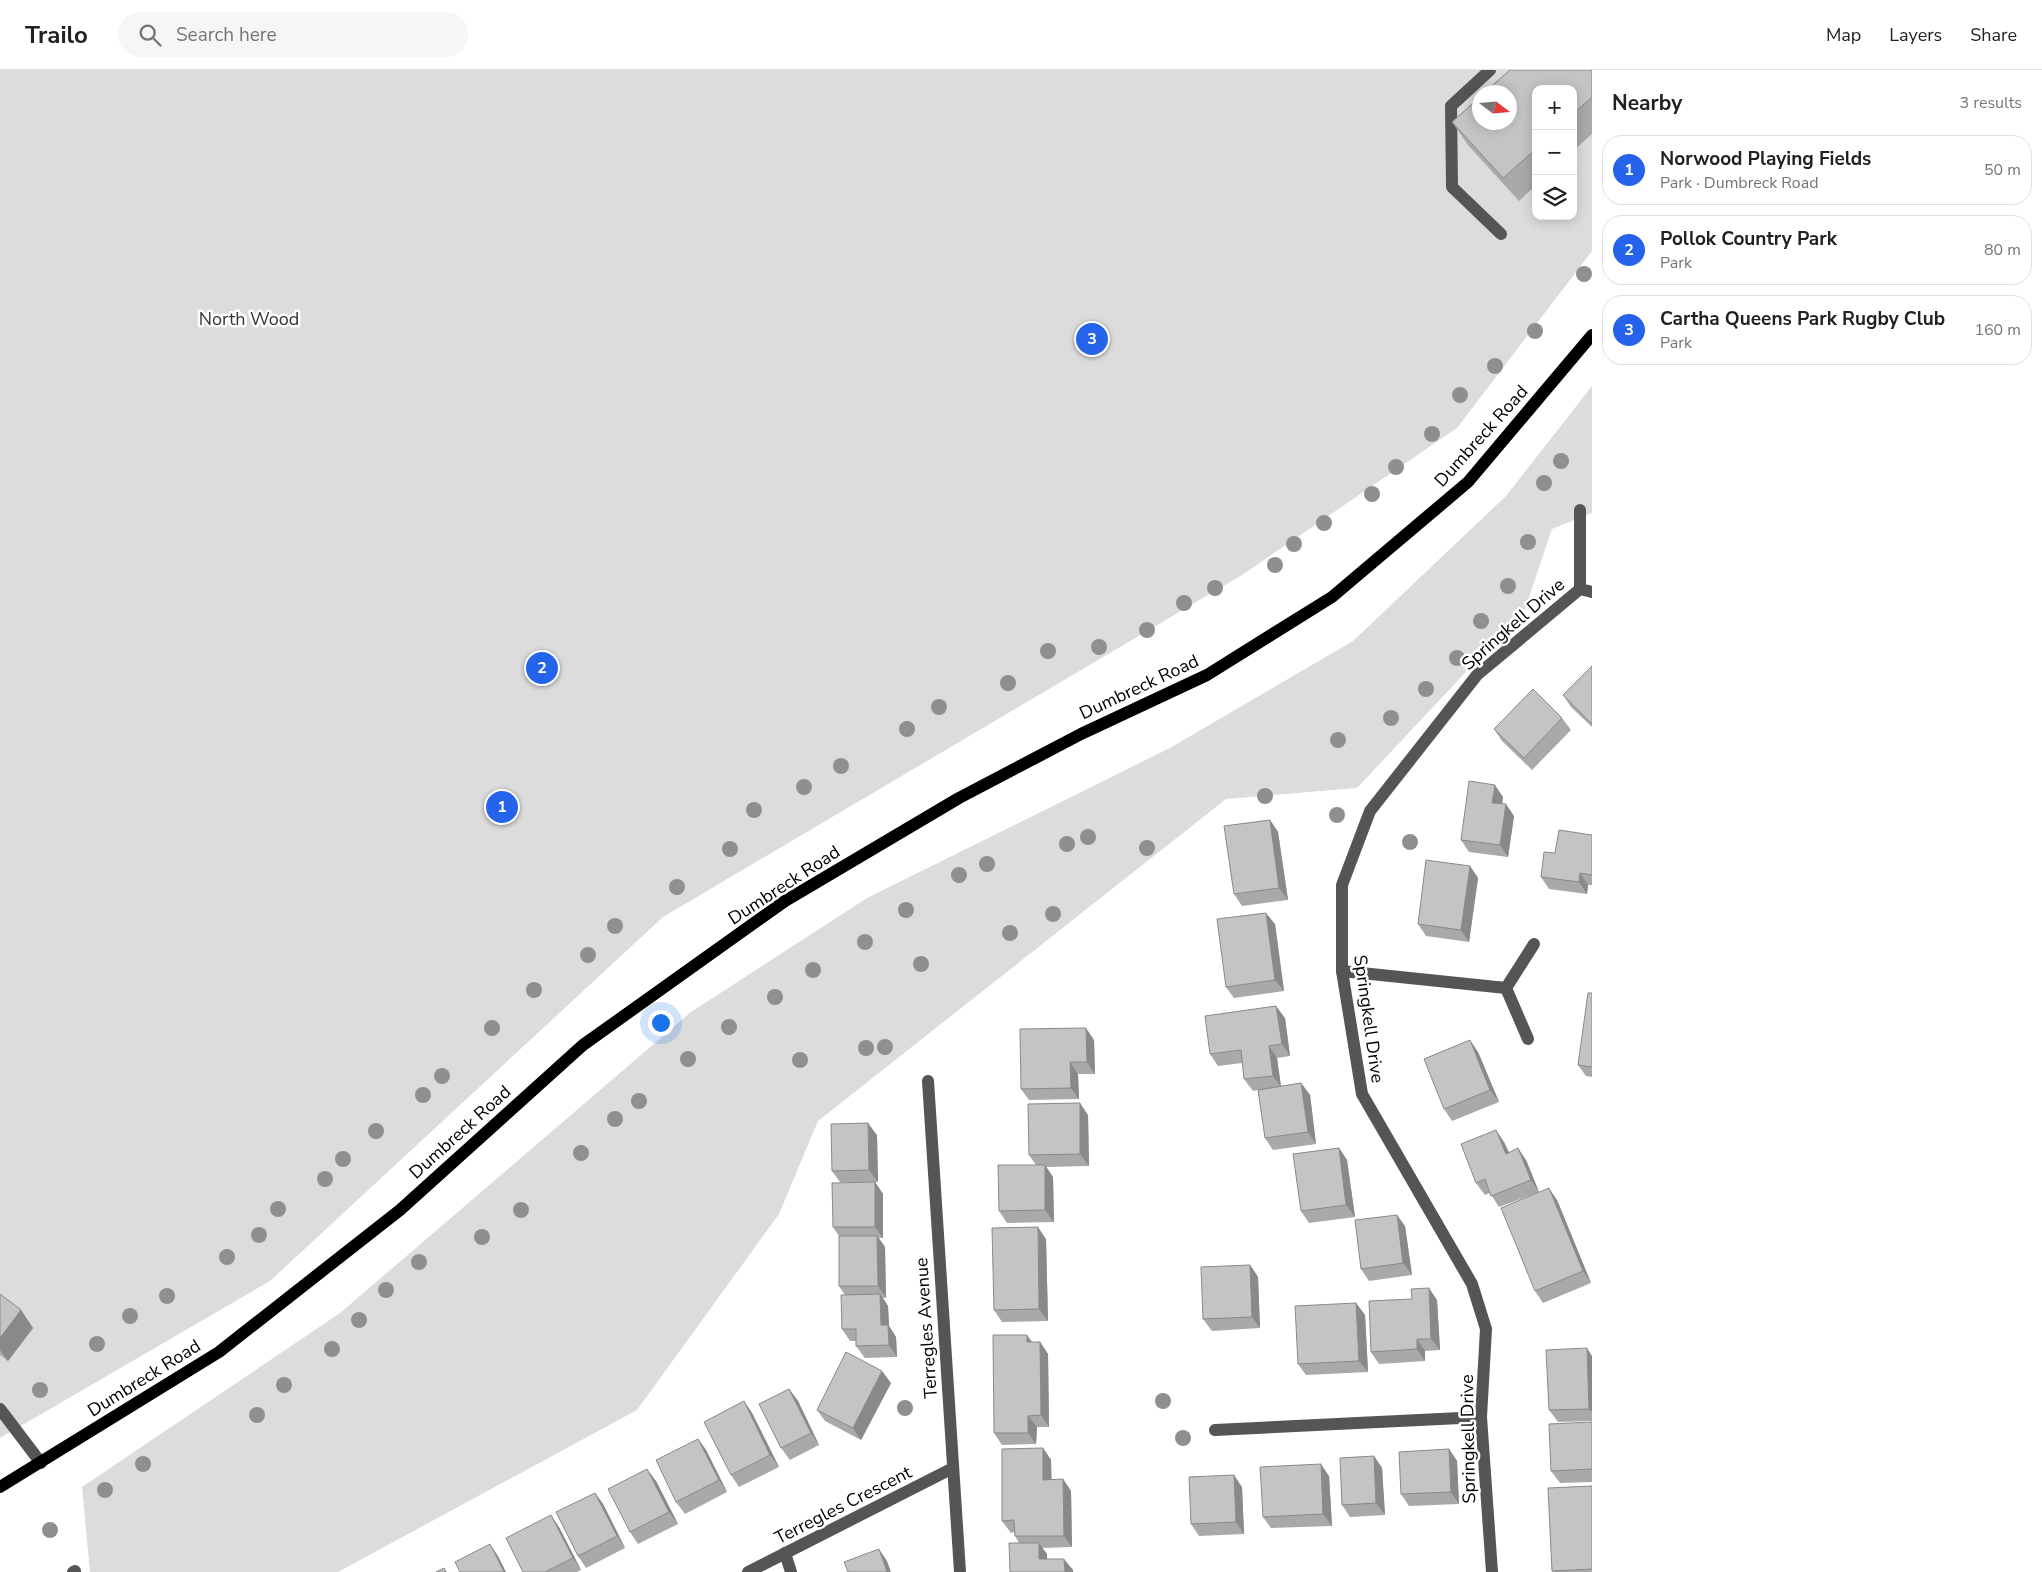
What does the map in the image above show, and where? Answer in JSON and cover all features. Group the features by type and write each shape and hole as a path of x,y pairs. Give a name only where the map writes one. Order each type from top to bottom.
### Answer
{"main road":[{"name":"Dumbreck Road","path":"0,1487 219,1352 400,1210 583,1045 785,901 968,794 1081,734 1208,675 1332,597 1468,482 1592,335"}],"street":[{"path":"1490,70 1451,106 1452,186 1501,234"},
{"name":"Springkell Drive","path":"1492,1572 1481,1417 1486,1329 1472,1284 1362,1094 1342,971 1342,885 1370,811 1477,674 1586,591 1580,510"},
{"path":"1506,988 1534,944"},
{"path":"1342,971 1506,988"},
{"path":"1506,988 1528,1040"},
{"name":"Terregles Avenue","path":"928,1081 960,1572"},
{"path":"0,1409 41,1463"},
{"path":"1215,1430 1481,1417"},
{"name":"Terregles Crescent","path":"748,1572 953,1468"},
{"path":"786,1553 791,1572"}],"green space":[{"name":"North Wood","path":"0,70 1592,70 1592,251 1457,428 1242,575 663,917 270,1281 0,1438"},
{"path":"1592,386 1592,513 1552,529 1525,609 1357,788 1226,799 818,1121 779,1214 637,1410 338,1572 90,1572 82,1487 340,1313 691,1012 867,898 1170,748 1353,641 1506,496"}],"building":[{"path":"1510,70 1592,70 1592,97 1577,110 1577,85 1532,85 1532,153 1503,178 1452,122 1472,104 1472,130 1517,130 1517,85 1493,85"},
{"path":"1592,666 1592,724 1563,695"},
{"path":"1533,689 1562,718 1524,758 1494,729"},
{"path":"1469,781 1495,785 1492,803 1506,804 1500,845 1461,840"},
{"path":"1270,820 1279,888 1234,894 1224,826"},
{"path":"1559,830 1592,835 1592,875 1580,873 1579,882 1541,877 1544,852 1555,853"},
{"path":"1426,860 1470,866 1461,930 1418,924"},
{"path":"1266,913 1275,980 1226,987 1217,919"},
{"path":"1588,993 1592,993 1592,1067 1578,1065"},
{"path":"1276,1006 1282,1044 1269,1046 1273,1076 1244,1079 1241,1050 1210,1054 1205,1016"},
{"path":"1086,1028 1087,1062 1070,1062 1071,1088 1021,1089 1020,1029"},
{"path":"1470,1040 1490,1090 1444,1109 1424,1059"},
{"path":"1301,1083 1308,1132 1265,1138 1258,1090"},
{"path":"1080,1103 1080,1154 1029,1155 1028,1104"},
{"path":"868,1123 869,1170 832,1171 831,1124"},
{"path":"1496,1130 1506,1154 1518,1148 1531,1180 1491,1196 1485,1179 1476,1183 1461,1144"},
{"path":"1339,1148 1346,1205 1301,1211 1293,1154"},
{"path":"998,1165 1045,1165 1045,1210 999,1211"},
{"path":"875,1182 875,1227 833,1227 832,1183"},
{"path":"1549,1188 1583,1271 1535,1291 1501,1208"},
{"path":"1397,1215 1403,1263 1361,1269 1355,1220"},
{"path":"1038,1227 1039,1309 994,1310 992,1228"},
{"path":"839,1236 877,1236 878,1286 839,1286"},
{"path":"1250,1265 1252,1317 1203,1319 1201,1267"},
{"path":"1429,1288 1431,1339 1417,1339 1417,1349 1371,1352 1369,1301 1412,1299 1411,1289"},
{"path":"0,1294 21,1310 0,1338"},
{"path":"880,1294 881,1325 888,1325 889,1345 856,1346 856,1329 842,1329 841,1295"},
{"path":"1356,1303 1359,1361 1298,1364 1295,1306"},
{"path":"993,1335 1027,1335 1027,1342 1040,1342 1041,1415 1028,1416 1028,1433 994,1433"},
{"path":"1587,1348 1589,1409 1549,1410 1546,1350"},
{"path":"846,1352 882,1371 853,1428 817,1410"},
{"path":"789,1389 811,1433 781,1448 759,1404"},
{"path":"744,1401 770,1455 731,1475 704,1422"},
{"path":"1592,1422 1592,1469 1551,1471 1549,1424"},
{"path":"698,1439 719,1480 676,1502 656,1460"},
{"path":"1043,1448 1043,1480 1063,1479 1064,1536 1015,1536 1014,1520 1002,1521 1002,1449"},
{"path":"1449,1449 1451,1492 1401,1494 1399,1452"},
{"path":"1374,1456 1376,1503 1342,1505 1340,1458"},
{"path":"1321,1464 1323,1514 1263,1517 1260,1467"},
{"path":"647,1469 669,1512 630,1532 608,1489"},
{"path":"1234,1475 1236,1522 1191,1524 1189,1477"},
{"path":"1592,1486 1592,1569 1552,1571 1548,1488"},
{"path":"595,1493 617,1536 578,1556 556,1512"},
{"path":"551,1515 573,1558 545,1572 523,1572 506,1538"},
{"path":"1009,1543 1039,1543 1039,1559 1064,1559 1065,1572 1010,1572"},
{"path":"490,1544 504,1572 460,1572 455,1562"},
{"path":"879,1549 887,1572 848,1572 844,1562"},
{"path":"444,1568 446,1572 436,1572"}],"place":[{"name":"Cartha Queens Park Rugby Club","path":"1092,339"},
{"name":"Pollok Country Park","path":"542,668"},
{"name":"Norwood Playing Fields","path":"502,807"}]}
